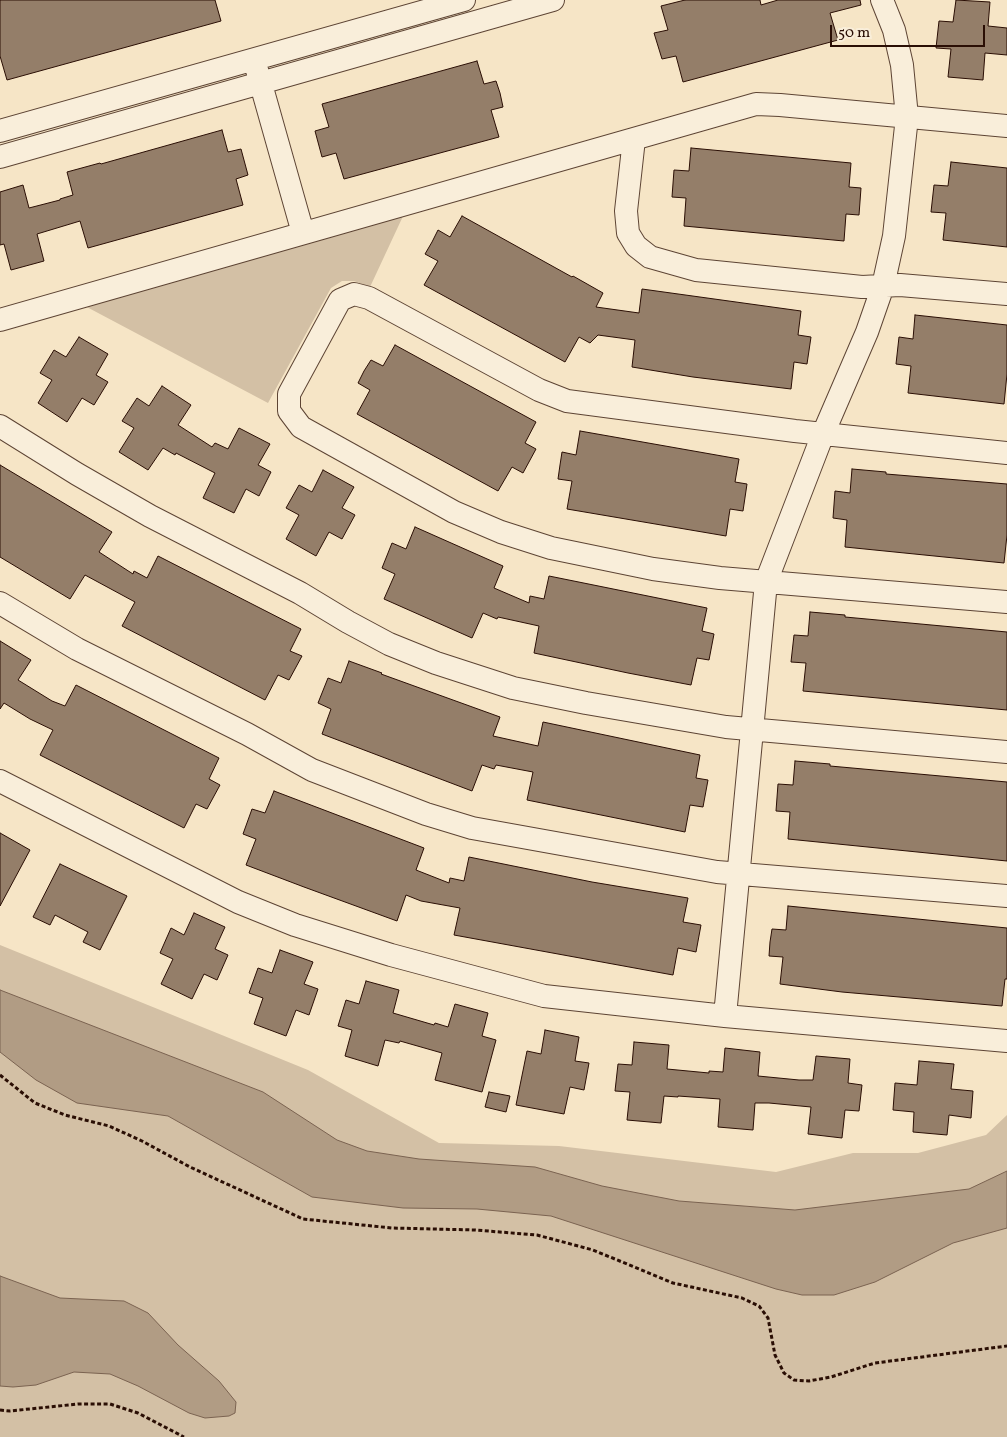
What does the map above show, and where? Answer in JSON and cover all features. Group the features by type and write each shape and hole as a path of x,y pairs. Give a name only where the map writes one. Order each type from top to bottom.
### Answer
{"street":[{"path":"0,131 464,0"},
{"path":"0,158 553,0"},
{"path":"725,1016 766,582 823,434 867,332 884,286 894,236 907,117 902,65 894,30 882,0"},
{"path":"254,59 303,233"},
{"path":"0,320 756,104 1007,126"},
{"path":"634,139 626,211 628,233 636,246 650,257 696,270 862,287 900,285 1007,294"},
{"path":"1007,453 823,434 567,401 539,390 369,298 354,294 340,300 289,394 289,411 301,426 454,512 501,532 551,548 653,569 720,578 1007,602"},
{"path":"0,426 77,474 150,516 300,593 348,622 390,644 436,663 513,688 586,703 726,727 1007,752"},
{"path":"0,603 77,649 246,734 312,770 426,814 472,828 717,872 1007,896"},
{"path":"0,781 238,902 295,925 391,954 544,996 725,1016 1007,1041"}],"path":[{"path":"0,1075 36,1103 65,1115 109,1126 142,1141 190,1168 304,1219 392,1228 537,1234 593,1250 673,1283 742,1298 759,1306 768,1318 775,1355 784,1373 794,1380 809,1381 831,1377 875,1363 1007,1346"},
{"path":"0,1410 10,1411 78,1404 110,1404 138,1413 184,1437"}],"shaded area":[{"path":"404,214 370,287 354,281 342,281 331,288 268,403 83,305"},
{"path":"0,945 308,1070 439,1143 559,1146 776,1172 853,1153 918,1153 986,1135 1007,1115 1007,1437 0,1437"},
{"path":"0,990 263,1092 337,1140 367,1151 419,1159 535,1167 602,1186 679,1201 795,1210 969,1189 1007,1171 1007,1228 953,1243 875,1282 834,1295 802,1295 776,1289 551,1216 477,1209 403,1208 312,1197 168,1116 77,1103 36,1080 0,1052"},
{"path":"0,1276 60,1298 124,1301 148,1313 178,1345 219,1381 236,1402 235,1413 229,1416 205,1418 189,1413 138,1386 110,1374 74,1372 36,1385 0,1386"}],"building":[{"path":"0,0 215,0 221,21 7,80 0,56"},
{"path":"685,0 760,0 761,5 778,0 860,0 861,5 830,13 838,40 683,82 676,56 662,59 654,33 668,30 661,6"},
{"path":"956,0 990,2 988,26 1007,28 1007,55 985,53 983,80 948,77 951,49 936,48 939,21 953,22"},
{"path":"477,61 484,84 496,81 500,93 503,107 491,110 499,137 344,179 336,153 322,157 315,131 329,127 322,104"},
{"path":"222,130 228,152 241,149 248,175 236,179 243,205 88,248 80,221 37,234 44,261 11,270 4,244 0,245 0,192 23,185 29,208 60,200 73,195 67,172"},
{"path":"691,148 851,163 849,187 861,188 859,215 846,214 844,241 684,226 686,198 672,197 674,170 689,171"},
{"path":"951,162 1007,168 1007,247 943,240 946,213 931,212 934,185 948,186"},
{"path":"462,216 603,293 596,307 639,313 642,289 801,311 798,335 811,337 807,364 794,362 791,389 693,377 632,367 635,340 598,335 590,343 579,337 565,362 424,285 438,261 425,254 438,230 450,237"},
{"path":"915,315 1007,325 1007,374 1004,404 908,393 911,366 896,364 899,337 913,339"},
{"path":"79,337 108,354 96,375 108,382 94,405 82,398 67,422 38,403 52,380 40,373 54,350 66,357"},
{"path":"395,345 536,422 525,443 536,449 523,473 512,467 498,491 357,414 370,390 358,383 364,371 371,360 383,366"},
{"path":"162,386 191,405 178,425 212,447 215,443 228,449 239,428 270,444 258,465 271,472 259,496 246,489 234,513 203,498 215,473 163,448 148,470 119,452 134,428 122,421 137,398 149,406"},
{"path":"580,431 739,459 735,482 747,484 743,511 730,509 726,536 567,509 572,481 558,479 562,452 576,455"},
{"path":"0,465 112,532 99,552 133,574 134,571 147,578 158,556 301,629 290,651 302,656 289,680 278,675 265,700 122,626 135,602 85,575 70,599 0,557"},
{"path":"852,469 886,472 886,474 1007,484 1007,535 1004,563 845,547 847,520 833,518 835,491 850,493"},
{"path":"323,470 354,487 342,508 355,515 342,539 329,532 316,556 286,539 299,515 286,508 299,485 312,492"},
{"path":"415,527 503,566 494,588 529,603 530,596 544,599 549,576 707,608 702,631 714,634 709,660 697,658 691,685 534,653 539,626 498,617 497,619 483,613 472,638 384,599 395,574 382,568 392,543 406,549"},
{"path":"810,612 1007,632 1007,710 803,691 806,663 791,662 794,635 808,636"},
{"path":"0,641 31,660 18,680 52,701 65,706 76,685 219,758 209,779 220,785 207,809 196,804 184,828 40,755 53,730 4,703 0,709"},
{"path":"349,661 500,717 493,736 538,746 543,722 700,755 696,778 708,780 703,807 690,805 685,832 527,800 533,772 496,765 494,769 482,765 472,791 322,734 331,709 318,703 328,678 341,683"},
{"path":"795,761 830,764 830,766 1007,782 1007,861 788,839 790,812 776,811 778,784 793,785"},
{"path":"274,791 424,848 416,870 449,883 450,878 464,881 469,857 592,882 688,898 683,922 701,925 696,952 678,948 673,975 454,935 460,908 421,901 406,895 397,921 246,865 256,839 243,834 252,809 265,813"},
{"path":"0,833 30,850 0,906"},
{"path":"60,864 127,896 100,950 83,942 88,932 55,915 50,925 33,917"},
{"path":"788,906 1007,928 1007,979 1005,979 1002,1006 842,992 780,984 783,957 769,956 770,942 772,929 786,930"},
{"path":"194,913 225,927 215,949 228,955 217,980 204,974 192,999 161,984 173,959 160,953 171,928 184,935"},
{"path":"280,950 313,962 304,984 318,989 309,1015 296,1010 286,1036 254,1024 263,998 249,993 258,968 272,973"},
{"path":"366,981 399,990 393,1013 434,1025 435,1023 448,1027 455,1004 488,1013 482,1036 496,1040 482,1092 435,1080 442,1053 400,1041 399,1043 385,1040 378,1066 345,1056 352,1030 338,1026 346,1000 359,1004"},
{"path":"545,1030 579,1037 575,1061 589,1063 584,1090 570,1087 564,1114 516,1105 527,1051 541,1054"},
{"path":"634,1042 669,1045 667,1069 709,1073 709,1071 723,1072 725,1048 760,1052 758,1076 799,1080 813,1080 816,1056 850,1059 848,1083 862,1085 859,1111 845,1110 842,1138 808,1134 811,1107 769,1103 755,1103 753,1130 718,1127 720,1099 664,1096 661,1123 627,1120 630,1092 615,1091 618,1064 632,1065"},
{"path":"919,1061 954,1064 951,1089 973,1091 971,1118 949,1115 947,1135 913,1132 914,1112 893,1110 895,1083 917,1085"},
{"path":"489,1092 510,1096 506,1112 485,1107"}]}
